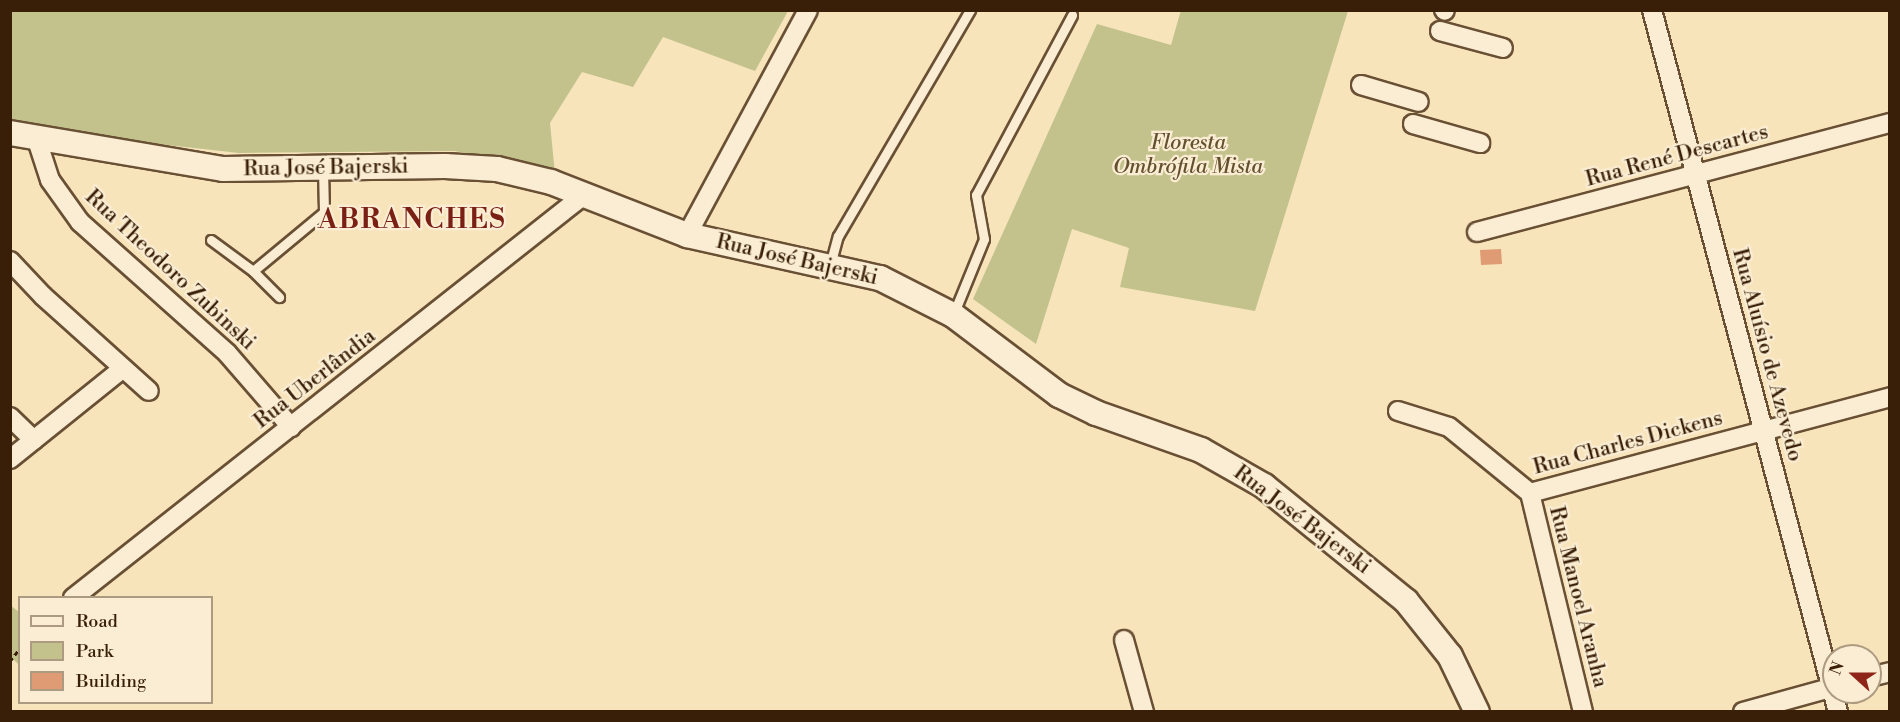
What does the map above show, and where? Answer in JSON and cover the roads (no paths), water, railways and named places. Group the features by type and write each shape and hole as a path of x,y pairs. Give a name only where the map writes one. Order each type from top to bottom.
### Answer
{"main road":[{"name":"Rua José Bajerski","path":"10,133 224,169 324,179 473,166 526,176 584,195 687,235 830,265 880,278 953,315 1059,395 1201,450 1264,486 1406,601 1450,656 1477,711"}],"street":[{"path":"687,235 808,10"},
{"name":"Rua Aluísio de Azevedo","path":"1652,10 1822,647"},
{"path":"1440,31 1503,48"},
{"path":"1360,85 1419,102"},
{"name":"Rua René Descartes","path":"1477,232 1890,123"},
{"path":"1413,124 1480,143"},
{"name":"Rua Theodoro Zubinski","path":"36,137 50,180 80,222 227,353 291,427"},
{"name":"Rua Uberlândia","path":"74,596 584,195"},
{"path":"10,261 149,391"},
{"path":"10,459 123,368"},
{"name":"Rua Charles Dickens","path":"1398,411 1449,427 1530,493 1890,397"},
{"path":"10,417 34,440"},
{"name":"Rua Manoel Aranha","path":"1530,493 1583,711"},
{"path":"1124,640 1144,711"},
{"path":"1743,711 1822,690"}],"lane":[{"path":"830,265 838,236 970,10"},
{"path":"953,315 984,240 976,195 1072,15"},
{"path":"253,271 324,212 324,179"},
{"path":"211,240 253,271 279,297"}],"district":[{"name":"ABRANCHES","path":"412,221"}],"park label":[{"name":"Floresta Ombrófila Mista","path":"1188,155"}]}
